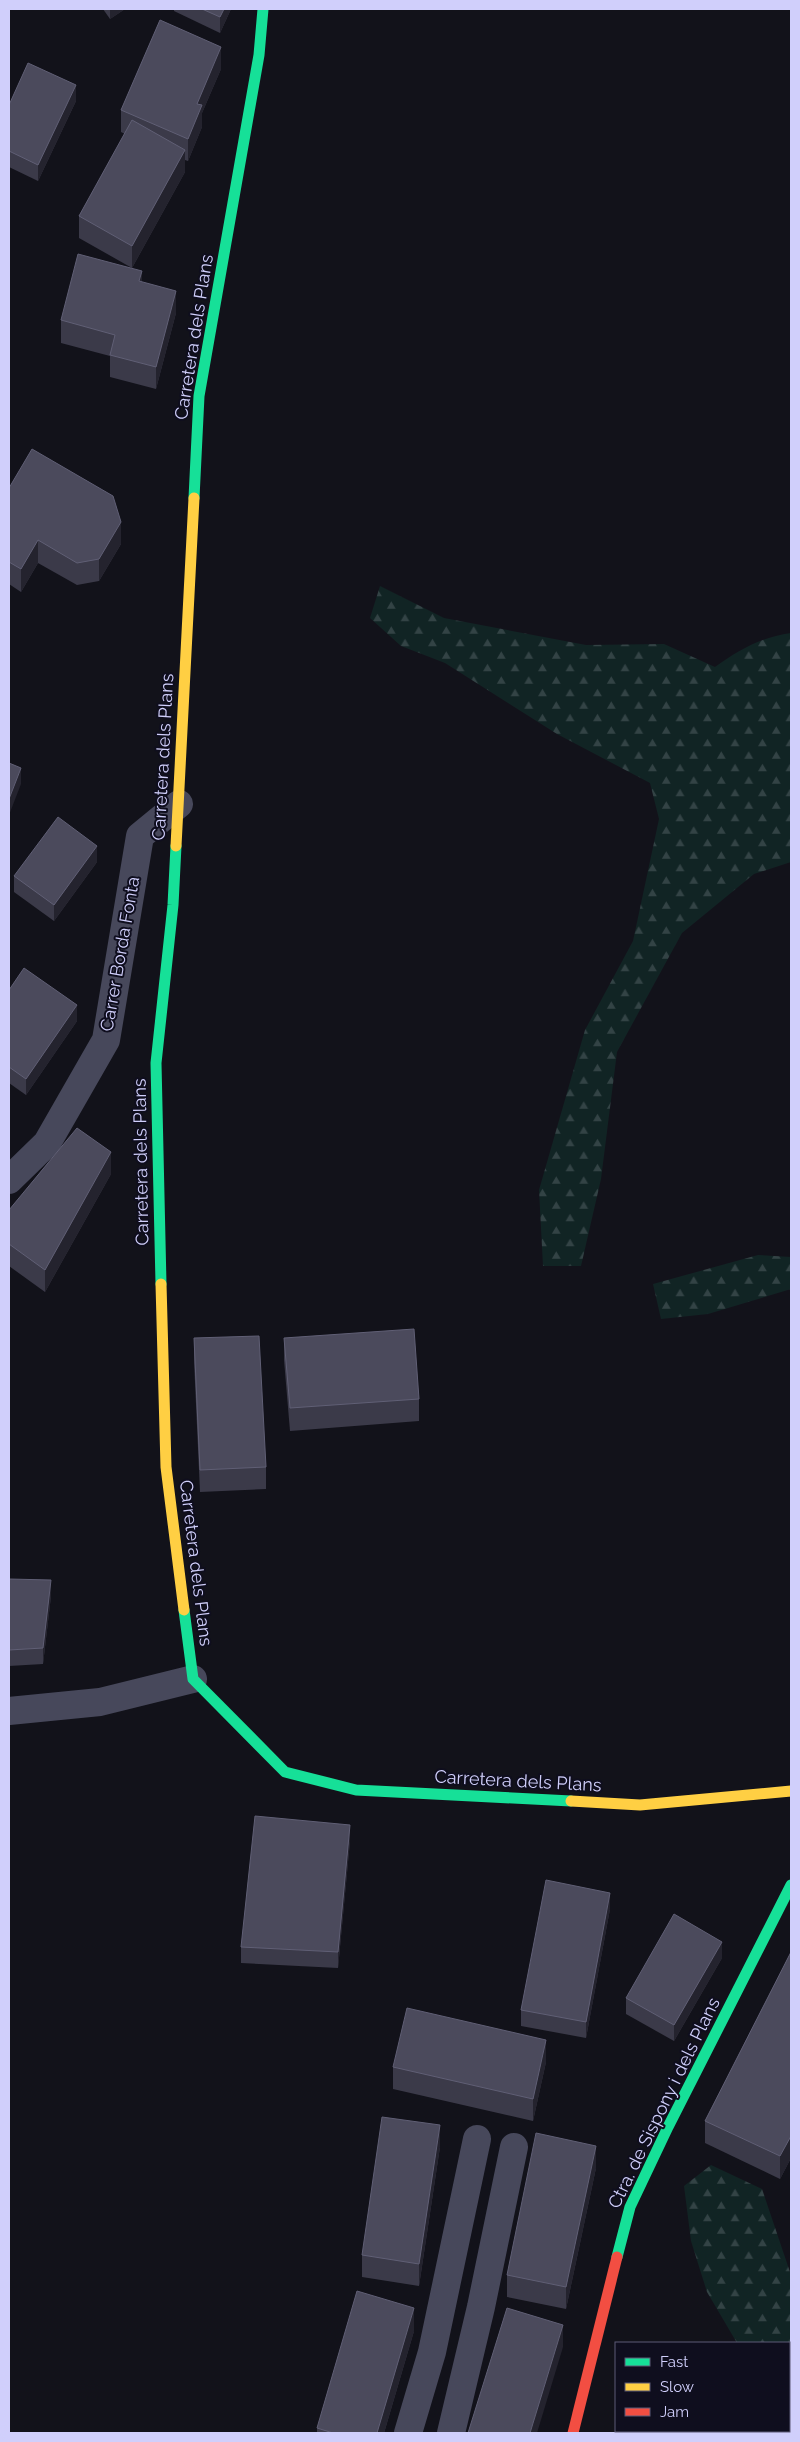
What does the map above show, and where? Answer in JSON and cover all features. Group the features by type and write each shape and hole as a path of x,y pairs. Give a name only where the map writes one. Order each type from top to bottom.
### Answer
{"main road":[{"name":"Carretera dels Plans","path":"263,9 259,55 199,396 174,905 156,1063 166,1467 193,1679 284,1772 356,1790 640,1805 791,1791"},
{"name":"Ctra. de Sispony i dels Plans","path":"573,2433 630,2207 668,2127 791,1885"}],"street":[{"name":"Carrer Borda Fonta","path":"9,1180 47,1143 106,1040 140,836 179,804"},
{"path":"9,1711 100,1702 193,1679"},
{"path":"408,2433 432,2352 477,2140"},
{"path":"451,2433 482,2307 514,2147"}],"green space":[{"path":"380,586 444,618 586,645 664,644 715,667 751,645 791,633 791,862 754,874 682,933 617,1052 601,1179 581,1266 543,1266 539,1190 585,1030 633,941 659,819 650,783 557,734 445,663 401,646 370,618"},
{"path":"758,1255 791,1257 791,1289 708,1314 661,1319 653,1284"},
{"path":"711,2165 762,2189 791,2275 791,2433 774,2432 790,2432 790,2342 736,2342 707,2292 691,2241 684,2186"}],"building":[{"path":"202,9 224,9 220,17"},
{"path":"160,20 221,47 197,104 202,105 188,139 121,110"},
{"path":"28,63 76,85 38,165 9,151 9,105"},
{"path":"132,120 185,150 132,246 79,216"},
{"path":"78,254 142,271 139,281 176,291 156,367 110,355 115,335 61,320"},
{"path":"32,449 113,496 121,522 99,559 77,563 38,540 21,569 9,562 9,488"},
{"path":"9,763 21,768 9,799"},
{"path":"58,817 97,846 54,905 14,876"},
{"path":"24,968 77,1005 26,1079 9,1067 9,990"},
{"path":"77,1128 111,1152 45,1270 9,1244 9,1210"},
{"path":"414,1329 419,1399 290,1408 284,1338"},
{"path":"259,1336 266,1467 200,1470 194,1338"},
{"path":"9,1579 51,1580 43,1648 9,1650"},
{"path":"255,1816 350,1825 338,1952 241,1947"},
{"path":"546,1880 610,1893 586,2022 521,2010"},
{"path":"674,1914 722,1942 674,2025 626,1998"},
{"path":"791,1952 791,2136 780,2156 705,2121"},
{"path":"407,2008 546,2040 533,2099 393,2067"},
{"path":"382,2117 440,2125 419,2264 362,2255"},
{"path":"536,2133 596,2146 566,2287 507,2275"},
{"path":"357,2291 414,2308 377,2433 333,2433 317,2428"},
{"path":"507,2308 563,2325 530,2433 468,2433"}],"traffic: fast":[{"path":"194,498 199,396 259,55 263,9"},
{"path":"161,1284 156,1063 173,905 176,846"},
{"path":"184,1610 193,1679 285,1772 356,1790 571,1801"},
{"path":"617,2257 630,2207 668,2127 791,1885"}],"traffic: slow":[{"path":"176,846 194,498"},
{"path":"161,1284 166,1467 184,1610"},
{"path":"571,1801 640,1805 791,1791"}],"traffic: jam":[{"path":"573,2433 617,2257"}]}
